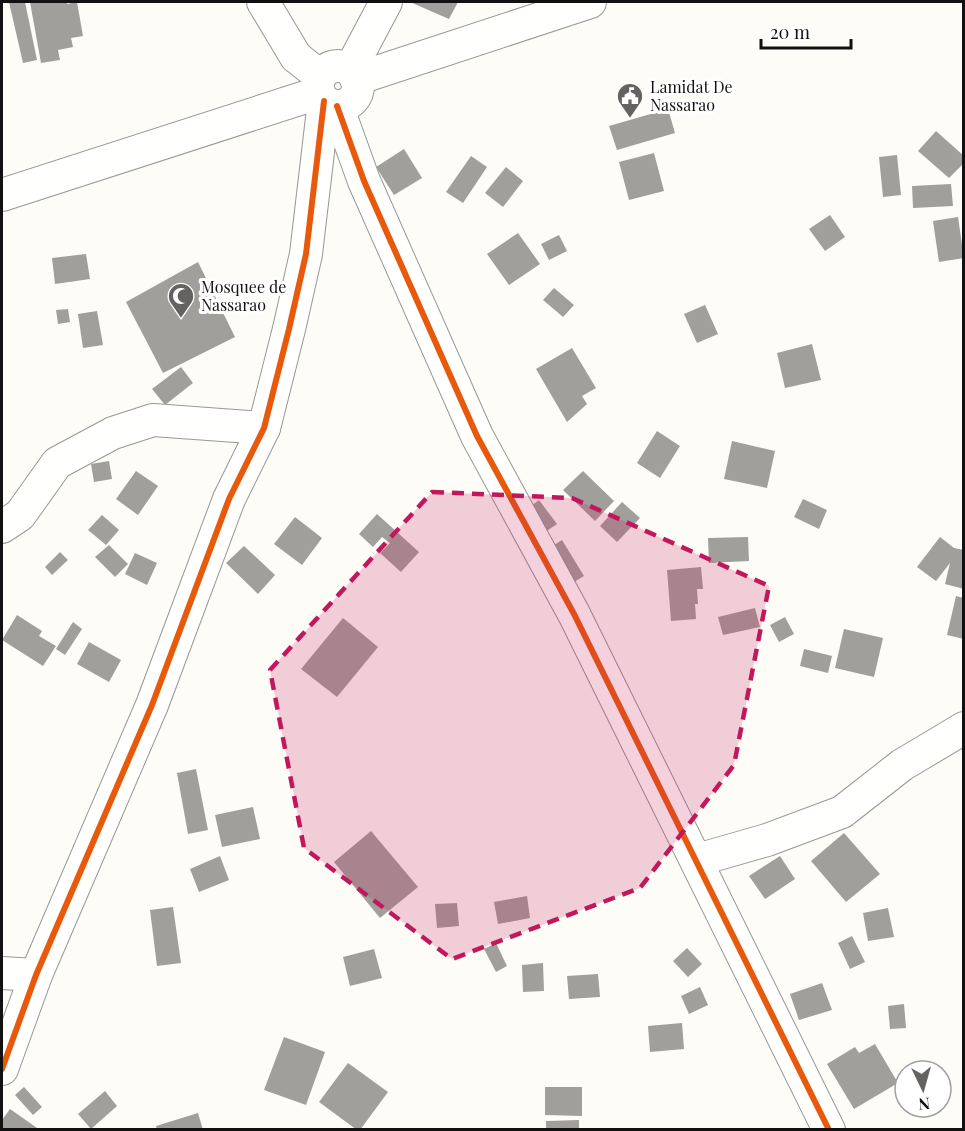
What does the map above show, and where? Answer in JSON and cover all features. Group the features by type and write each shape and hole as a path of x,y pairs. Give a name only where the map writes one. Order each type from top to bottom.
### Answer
{"street":[{"path":"263,2 296,57 325,94 477,436 574,614 829,1130"},
{"path":"353,74 386,2"},
{"path":"2,1069 36,975 152,705 229,499 264,428 306,254 328,68 340,66 353,74 590,2"},
{"path":"2,195 325,94"},
{"path":"2,526 20,515 57,463 113,433 153,420 264,428"},
{"path":"697,860 767,840 842,812 902,765 963,728"},
{"path":"2,973 36,975"}],"highlighted area":[{"path":"432,492 572,498 769,586 734,765 640,888 452,959 304,848 270,670"}],"building":[{"path":"9,2 25,2 37,60 23,63"},
{"path":"30,2 67,2 67,4 77,2 83,36 71,38 73,47 58,50 60,60 41,63"},
{"path":"410,2 458,2 449,19"},
{"path":"668,109 675,133 617,150 609,126"},
{"path":"936,131 964,156 964,163 949,178 918,151"},
{"path":"404,149 422,178 394,195 376,167"},
{"path":"654,153 664,191 629,200 619,162"},
{"path":"897,155 901,195 883,197 879,157"},
{"path":"471,156 487,167 463,203 446,192"},
{"path":"506,167 523,181 503,207 485,193"},
{"path":"951,184 953,206 913,208 912,186"},
{"path":"830,215 845,237 825,251 809,229"},
{"path":"958,217 964,258 939,262 933,221"},
{"path":"518,233 540,264 509,285 487,254"},
{"path":"559,235 567,251 549,260 541,244"},
{"path":"86,254 90,279 55,284 52,258"},
{"name":"Mosquee de Nassarao","path":"198,262 235,337 163,373 126,302"},
{"path":"554,288 574,305 563,317 543,300"},
{"path":"705,305 718,334 697,343 684,314"},
{"path":"68,309 70,322 58,324 56,310"},
{"path":"97,311 103,345 83,348 78,314"},
{"path":"812,344 821,380 785,388 777,353"},
{"path":"572,348 596,388 582,396 587,404 567,422 536,369"},
{"path":"181,367 193,383 165,405 152,389"},
{"path":"657,431 680,446 660,478 637,463"},
{"path":"732,441 775,451 767,488 724,479"},
{"path":"109,461 112,479 94,482 91,464"},
{"path":"136,471 158,486 138,515 116,499"},
{"path":"583,471 614,501 595,521 563,490"},
{"path":"803,499 827,510 819,529 794,517"},
{"path":"539,500 557,524 538,537 521,513"},
{"path":"622,502 640,518 617,542 600,526"},
{"path":"377,514 419,552 401,572 380,553 390,543 382,537 373,547 359,534"},
{"path":"102,515 119,530 106,545 88,530"},
{"path":"295,517 322,538 302,565 274,544"},
{"path":"748,537 749,561 709,563 708,538"},
{"path":"940,537 954,548 964,550 964,589 945,584 950,563 936,581 917,567"},
{"path":"562,540 584,576 566,587 545,551"},
{"path":"109,545 128,564 115,577 95,557"},
{"path":"244,546 275,575 258,594 226,563"},
{"path":"60,552 68,560 52,575 45,567"},
{"path":"135,553 157,563 147,585 125,574"},
{"path":"701,567 703,589 697,589 696,619 671,621 667,570"},
{"path":"956,596 964,598 964,639 947,635"},
{"path":"755,608 760,627 723,635 718,617"},
{"path":"17,615 42,631 39,636 56,646 43,666 2,640"},
{"path":"785,617 794,634 779,642 770,625"},
{"path":"343,618 378,647 337,697 301,669"},
{"path":"73,622 82,629 65,655 56,649"},
{"path":"844,629 883,638 874,677 835,668"},
{"path":"89,642 121,660 109,682 77,664"},
{"path":"804,649 832,656 828,673 800,666"},
{"path":"196,769 208,830 188,834 177,773"},
{"path":"253,807 260,839 222,847 215,815"},
{"path":"371,831 418,887 380,918 334,862"},
{"path":"844,833 880,874 846,902 811,861"},
{"path":"220,856 229,880 199,892 190,869"},
{"path":"780,856 795,879 765,899 749,876"},
{"path":"527,896 530,918 498,924 494,902"},
{"path":"457,903 459,926 437,928 435,904"},
{"path":"173,907 181,963 157,966 150,910"},
{"path":"888,908 894,937 868,941 863,913"},
{"path":"852,936 865,962 850,969 838,943"},
{"path":"496,943 507,966 496,972 484,949"},
{"path":"687,948 702,964 688,977 673,961"},
{"path":"374,949 382,978 350,986 343,957"},
{"path":"543,963 544,991 523,992 522,965"},
{"path":"598,974 600,997 569,999 567,976"},
{"path":"822,983 832,1010 799,1020 790,994"},
{"path":"700,987 708,1005 689,1014 681,996"},
{"path":"904,1004 906,1028 890,1029 888,1006"},
{"path":"682,1023 684,1049 650,1052 648,1026"},
{"path":"284,1037 325,1052 306,1105 264,1090"},
{"path":"875,1044 893,1075 893,1086 854,1109 827,1064 855,1047 859,1053"},
{"path":"348,1063 388,1092 360,1130 319,1102"},
{"path":"24,1087 42,1107 33,1115 15,1095"},
{"path":"545,1087 582,1087 582,1116 545,1115"},
{"path":"105,1091 117,1106 91,1129 78,1114"},
{"path":"10,1109 40,1130 2,1130 2,1120"},
{"path":"198,1113 203,1130 157,1130 156,1126"},
{"path":"579,1120 579,1130 546,1130 546,1121"}],"cycle path":[{"path":"2,1069 36,975 152,705 229,499 264,428 306,254 324,101"},
{"path":"337,106 364,181 477,436 574,614 829,1130"}],"place":[{"name":"Lamidat De Nassarao","path":"630,119"},
{"name":"Mosquee de Nassarao","path":"181,319"}]}
